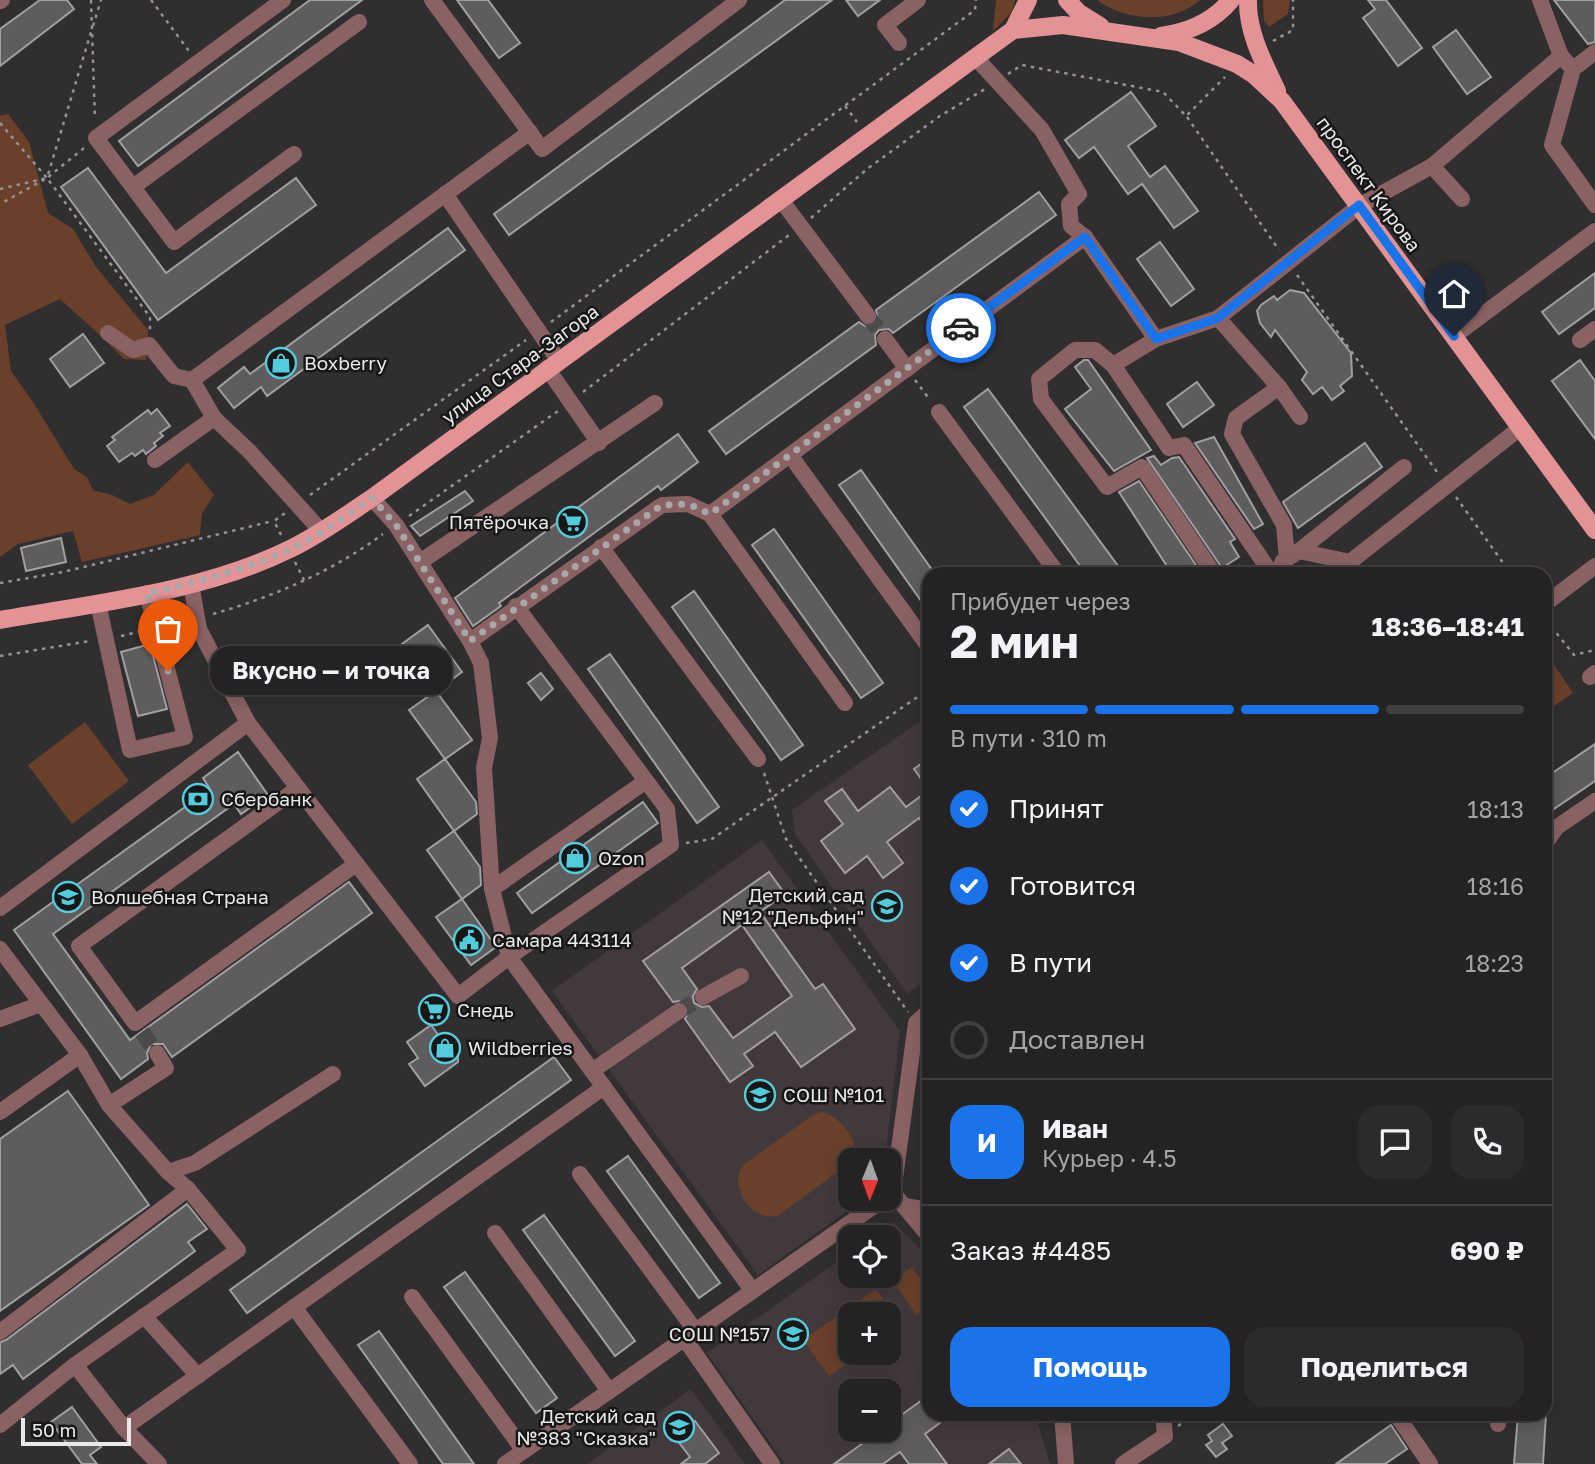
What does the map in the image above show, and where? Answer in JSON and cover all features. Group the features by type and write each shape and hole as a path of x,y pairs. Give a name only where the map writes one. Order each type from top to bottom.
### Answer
{"main road":[{"path":"1013,30 1028,0"},
{"path":"1067,0 1079,13 1105,29"},
{"path":"1147,38 1181,33 1206,22 1231,0"},
{"path":"1248,0 1247,10 1258,50 1282,101"},
{"path":"1013,30 1063,24 1179,42 1237,64 1253,74 1282,101"},
{"name":"улица Стара-Загора","path":"0,620 191,584 289,550 322,532 1013,30"},
{"name":"проспект Кирова","path":"1282,101 1595,530"}],"street":[{"path":"282,0 96,138 174,242 294,154"},
{"path":"432,0 542,149 739,0"},
{"path":"899,43 885,25 918,0"},
{"path":"1540,0 1561,56 1573,69"},
{"path":"133,187 359,22"},
{"path":"1595,52 1573,69 1552,145 1595,205"},
{"path":"1113,365 1156,339 1218,318 1359,205 1432,166 1561,56"},
{"path":"975,57 1042,130 1079,194 1069,204 1071,226 1085,237 1156,339"},
{"path":"192,380 530,132"},
{"path":"1432,166 1462,199"},
{"path":"446,194 539,331 571,401 599,443"},
{"path":"781,200 867,316"},
{"path":"1454,336 1595,231"},
{"path":"710,514 1085,237"},
{"path":"1218,318 1279,387 1300,417"},
{"path":"1580,340 1595,329"},
{"path":"108,333 133,350 149,345 174,376 192,380 214,418 250,452 322,532"},
{"path":"884,339 906,369"},
{"path":"1209,567 1142,467 1107,487 1041,399 1039,379 1075,350 1095,350 1113,365 1169,448 1184,445 1263,567"},
{"path":"1279,387 1236,418 1231,434 1284,525 1293,555"},
{"path":"420,562 655,403"},
{"path":"939,412 1053,567"},
{"path":"155,460 214,418"},
{"path":"1351,567 1447,485 1520,428"},
{"path":"790,454 922,637"},
{"path":"1274,567 1293,555 1404,467"},
{"path":"372,498 396,525 470,641 481,663 490,738 484,768 492,889 509,957 752,1290"},
{"path":"470,641 662,505 688,504 710,514 845,703"},
{"path":"601,547 758,759"},
{"path":"1293,555 1346,567"},
{"path":"1552,599 1595,566"},
{"path":"191,584 196,618 248,723 458,996 509,957 671,845 667,809 516,606"},
{"path":"98,603 130,750 185,737 147,593"},
{"path":"0,908 248,723"},
{"path":"492,889 646,781"},
{"path":"298,789 79,946 138,1028 356,864"},
{"path":"1552,834 1557,827 1595,801"},
{"path":"0,949 80,1055 109,1105 168,1171 188,1189 238,1250 75,1365 0,1425"},
{"path":"703,997 741,976"},
{"path":"0,1019 41,1004"},
{"path":"592,1071 679,1011"},
{"path":"896,1148 916,1023 922,1017"},
{"path":"109,1105 166,1068 157,1053"},
{"path":"0,1112 80,1055"},
{"path":"168,1171 195,1163 333,1074"},
{"path":"124,1428 604,1087"},
{"path":"580,1174 689,1334 772,1464"},
{"path":"0,1332 188,1189"},
{"path":"901,1204 922,1228"},
{"path":"904,1206 922,1209"},
{"path":"505,1464 865,1211"},
{"path":"495,1233 609,1391"},
{"path":"412,1297 524,1451"},
{"path":"294,1307 406,1463"},
{"path":"144,1317 198,1376"},
{"path":"75,1365 124,1428 159,1464"},
{"path":"1063,1421 1066,1464"},
{"path":"1123,1464 1165,1436 1164,1421"},
{"path":"1401,1421 1430,1464"}],"path":[{"path":"0,204 47,178 96,138 91,0"},
{"path":"47,178 101,0"},
{"path":"151,0 198,63"},
{"path":"0,583 63,572 274,521 539,331 975,10 976,0"},
{"path":"1271,42 1293,30 1293,0"},
{"path":"1186,116 1237,64"},
{"path":"196,618 242,606 354,555 571,401 800,226 867,169 940,116 1022,65 1163,92 1186,116 1506,567"},
{"path":"0,123 47,178 150,317 149,345"},
{"path":"0,189 47,178"},
{"path":"906,369 939,412"},
{"path":"274,521 304,580"},
{"path":"0,656 156,627"},
{"path":"1552,628 1574,655 1595,650"},
{"path":"671,845 712,839 922,694"},
{"path":"758,759 774,796 786,839 916,1023"}],"shaded area":[{"path":"996,0 1015,0 1012,12 993,31"},
{"path":"1097,0 1200,0 1176,14 1148,17 1121,12"},
{"path":"1263,0 1290,0 1288,14 1269,27 1264,21"},
{"path":"8,114 29,142 48,213 73,229 96,267 148,330 146,360 124,359 60,299 5,325 11,371 74,469 87,477 93,490 130,504 154,495 188,462 214,495 202,513 200,535 82,562 73,531 18,544 0,557 0,116"},
{"path":"1552,662 1573,693 1552,707"},
{"name":"Детский сад №12 \"Дельфин\"","path":"922,720 922,983 907,994 795,834 792,810"},
{"path":"85,722 129,781 72,824 28,765"},
{"name":"СОШ №101","path":"762,840 900,1031 886,1148 838,1148 838,1211 847,1211 758,1275 552,991"},
{"path":"820,1112 834,1117 851,1137 855,1148 838,1148 838,1172 779,1215 769,1217 760,1214 745,1202 741,1193 738,1183 743,1165"},
{"name":"СОШ №157","path":"901,1230 922,1250 922,1421 1037,1421 1050,1464 785,1464 707,1353 838,1261 838,1288 901,1288"},
{"path":"912,1267 922,1281 922,1311 916,1315 898,1288 901,1288 901,1275"},
{"path":"876,1289 885,1302 857,1302"},
{"path":"838,1316 838,1365 845,1365 829,1376 803,1340"},
{"name":"Детский сад №383 \"Сказка\"","path":"691,1389 745,1464 587,1464"}],"building":[{"path":"40,0 67,0 74,9 0,66 0,29"},
{"path":"310,0 362,0 138,166 119,141"},
{"path":"457,0 488,0 520,43 499,58"},
{"path":"785,0 832,0 509,235 494,214"},
{"path":"846,0 880,0 858,16"},
{"path":"1368,0 1386,0 1422,48 1398,66 1363,18 1375,9"},
{"path":"1554,0 1595,0 1595,42 1588,44"},
{"path":"1456,30 1491,77 1467,94 1433,47"},
{"path":"1131,92 1156,126 1128,146 1150,177 1165,166 1198,211 1174,228 1142,184 1128,194 1094,147 1079,158 1065,140"},
{"path":"88,168 166,273 296,178 316,205 158,320 61,187"},
{"path":"1039,192 1056,215 893,333 889,329 879,330 875,335 876,345 726,454 709,431 859,322 865,326 874,325 878,319 876,310"},
{"path":"448,228 465,250 267,396 261,387 234,408 218,388 244,367 250,374"},
{"path":"1160,242 1194,289 1171,306 1137,259"},
{"path":"1595,273 1595,308 1559,334 1542,312"},
{"path":"1290,290 1304,293 1351,353 1352,376 1340,386 1344,391 1332,400 1322,387 1313,394 1302,380 1307,372 1275,330 1271,337 1260,323 1257,311 1261,305 1274,296 1277,300"},
{"path":"83,334 104,363 70,387 50,359"},
{"path":"1088,360 1151,450 1114,471 1065,409 1091,389 1075,367"},
{"path":"1580,360 1595,381 1595,439 1552,381"},
{"path":"1197,382 1214,405 1183,427 1167,404"},
{"path":"988,389 1119,567 1081,567 964,407"},
{"path":"157,409 170,426 160,433 163,436 154,443 156,446 146,454 143,450 135,456 132,453 119,462 107,446 115,440 112,437 148,410 151,414"},
{"path":"678,434 698,462 661,490 658,486 499,603 501,606 473,626 455,598"},
{"path":"1214,437 1263,524 1254,529 1195,443"},
{"path":"1365,443 1382,467 1298,528 1283,502"},
{"path":"1154,456 1161,465 1179,457 1235,539 1230,542 1239,557 1221,567 1147,458"},
{"path":"861,470 930,567 922,567 922,602 839,485"},
{"path":"1139,481 1197,567 1167,567 1119,492"},
{"path":"465,491 473,501 420,536 411,526"},
{"path":"774,529 883,683 861,698 752,545"},
{"path":"61,538 66,562 26,571 21,548"},
{"path":"694,591 803,745 781,760 672,607"},
{"path":"428,625 462,672 436,691 402,644"},
{"path":"150,644 167,709 138,716 121,652"},
{"path":"610,654 719,807 697,823 588,669"},
{"path":"541,673 553,689 541,700 528,683"},
{"path":"436,691 472,740 445,759 409,710"},
{"path":"1595,744 1595,781 1552,810 1552,773"},
{"path":"238,752 268,795 241,814 234,804 53,934 130,1040 349,882 372,913 172,1057 163,1044 151,1044 147,1053 148,1059 121,1079 14,930 210,789 203,778"},
{"path":"445,759 476,802 477,814 454,831 417,779"},
{"path":"922,763 922,780 914,769"},
{"path":"890,787 906,807 922,795 922,822 919,818 887,842 903,863 883,878 867,856 845,873 821,841 843,824 825,801 842,789 858,811"},
{"path":"643,802 658,823 532,913 517,893"},
{"path":"454,831 480,867 481,885 462,899 427,850"},
{"path":"769,872 785,894 760,912 815,989 823,984 855,1029 801,1067 775,1032 744,1054 753,1066 730,1082 685,1019 689,1011 687,1005 679,1001 673,1002 643,961","holes":["742,925 792,996 733,1038 709,1006 702,1007 694,1003 693,996 697,989 682,968"]},
{"path":"462,899 496,947 471,965 436,917"},
{"path":"431,1025 442,1040 448,1036 458,1051 458,1062 425,1086 409,1064 418,1058 407,1042"},
{"path":"554,1057 571,1080 247,1313 230,1290"},
{"path":"68,1091 149,1205 0,1311 0,1139"},
{"path":"628,1156 720,1283 699,1298 607,1171"},
{"path":"187,1204 207,1229 188,1242 195,1251 23,1379 13,1365 0,1374 0,1342"},
{"path":"544,1215 635,1341 615,1356 523,1230"},
{"path":"465,1272 557,1398 536,1413 444,1287"},
{"path":"379,1331 474,1464 443,1464 358,1345"},
{"path":"922,1400 922,1421 943,1421 925,1434 947,1464 909,1464 900,1452 883,1464 834,1464 864,1442 901,1442 901,1415"},
{"path":"72,1407 101,1447 90,1455 97,1464 82,1464 51,1422"},
{"path":"695,1421 719,1453 705,1464 681,1464 690,1457 674,1436"},
{"path":"1517,1421 1546,1421 1543,1464 1514,1464"},
{"path":"1223,1424 1232,1436 1222,1443 1227,1449 1216,1457 1206,1445 1212,1441 1208,1435"},
{"path":"1391,1425 1407,1449 1385,1464 1336,1464"},
{"path":"1009,1449 1021,1464 989,1464"}],"tunnel":[{"path":"868,316 885,339"},
{"path":"679,1011 703,997"},
{"path":"142,1032 157,1053"}],"way so far":[{"path":"168,671 147,593 191,584 289,550 322,532 372,498 396,525 470,641 662,505 688,504 710,514 961,328"}],"place":[{"name":"Boxberry","path":"281,363"},
{"name":"Пятёрочка","path":"572,522"},
{"name":"Вкусно — и точка","path":"168,671"},
{"name":"Сбербанк","path":"198,799"},
{"name":"Ozon","path":"575,858"},
{"name":"Волшебная Страна","path":"68,897"},
{"name":"Детский сад №12 \"Дельфин\"","path":"887,906"},
{"name":"Самара 443114","path":"469,940"},
{"name":"Снедь","path":"434,1010"},
{"name":"Wildberries","path":"445,1048"},
{"name":"СОШ №101","path":"760,1095"},
{"name":"СОШ №157","path":"793,1334"},
{"name":"Детский сад №383 \"Сказка\"","path":"679,1427"}],"route":[{"path":"961,328 1085,237 1156,339 1218,318 1359,205 1454,336"}]}
